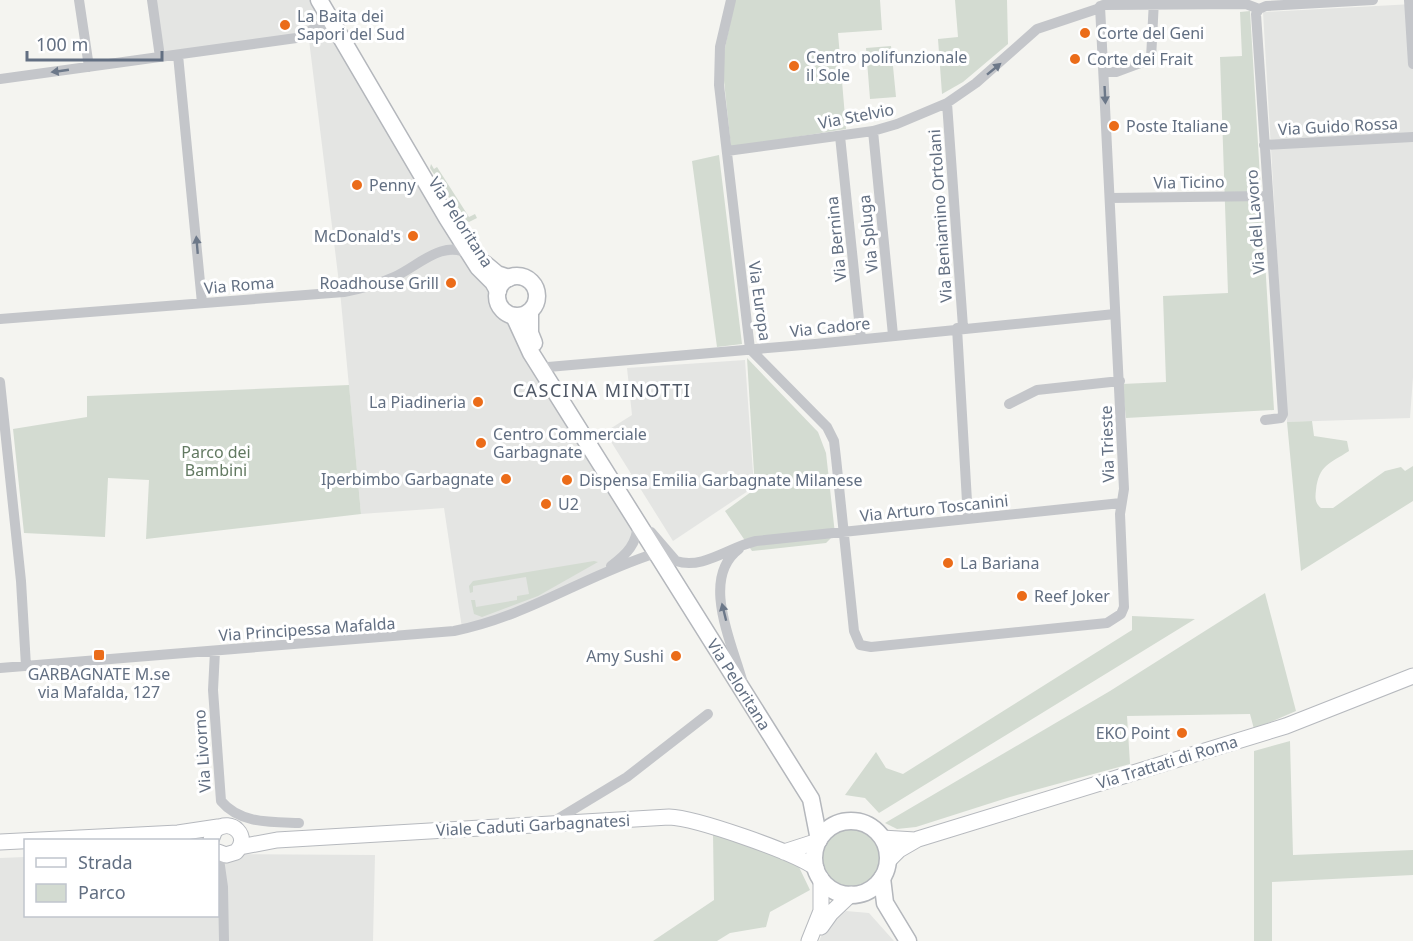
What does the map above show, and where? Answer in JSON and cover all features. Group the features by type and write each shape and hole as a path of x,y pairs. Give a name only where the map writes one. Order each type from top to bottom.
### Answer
{"main road":[{"name":"Via Peloritana","path":"319,0 470,254 498,291"},
{"name":"Via Peloritana","path":"397,131 406,138 480,257 492,271 509,278"},
{"path":"522,277 532,284 537,296 522,314 501,309 498,291 509,278 522,277"},
{"name":"Via Peloritana","path":"522,314 548,367 656,554 668,569"},
{"name":"Via Peloritana","path":"522,314 526,345 745,689 811,798 831,814 851,821"},
{"name":"Via Peloritana","path":"811,798 819,840"},
{"path":"852,894 870,890 882,878 888,861 882,838 871,827 851,821 834,825 819,840 814,857 818,873 838,892 852,894 868,901 883,915 898,941"},
{"path":"882,878 885,903 908,941"}],"street":[{"path":"79,0 89,67"},
{"path":"152,0 160,57"},
{"name":"Via Europa","path":"731,0 720,47 719,85 750,350 816,415 831,435 836,458 854,631 860,645"},
{"name":"Via Stelvio","path":"727,152 873,131 897,124 947,103 1003,62 1037,29 1100,6 1153,2 1246,4 1259,9 1372,0"},
{"path":"1409,0 1413,64"},
{"path":"1104,72 1116,72 1151,59 1153,2"},
{"name":"Via Trieste","path":"860,645 881,647 1115,620 1124,607 1120,525 1124,489 1120,381 1100,6"},
{"name":"Via del Lavoro","path":"1259,9 1256,14 1283,414 1281,418 1265,420"},
{"path":"0,79 299,37 323,23 333,23"},
{"path":"178,55 202,303"},
{"name":"Via Beniamino Ortolani","path":"947,103 968,519"},
{"name":"Via Spluga","path":"873,131 893,335"},
{"name":"Via Bernina","path":"840,136 861,339"},
{"name":"Via Guido Rossa","path":"1264,145 1413,137"},
{"name":"Via Ticino","path":"1110,198 1268,196"},
{"name":"Via Roma","path":"0,319 353,290 406,272 431,254 453,249 470,254"},
{"name":"Via Cadore","path":"548,367 750,350 1115,314"},
{"path":"1009,404 1036,390 1120,381"},
{"path":"0,382 21,581 26,666"},
{"name":"Via Arturo Toscanini","path":"641,525 672,558 684,563 700,563 741,544 1121,503"},
{"name":"Via Principessa Mafalda","path":"604,572 630,550 641,525"},
{"path":"745,689 723,610 720,590 725,563 737,550 749,543"},
{"name":"Via Principessa Mafalda","path":"0,669 424,635 470,628 528,609 604,572 656,554"},
{"name":"Via Livorno","path":"215,651 213,690 221,801 231,810 255,820 299,823"},
{"name":"Via Trattati di Roma","path":"888,861 898,850 918,839 1287,726 1413,676"},
{"path":"549,824 627,777 708,714"},
{"name":"Viale Caduti Garbagnatesi","path":"226,852 276,840 673,817 784,852 806,861 818,873"},
{"name":"Viale Caduti Garbagnatesi","path":"215,834 228,825 276,840"},
{"path":"224,941 223,887 226,852 242,838 237,829"},
{"path":"59,839 178,833 215,834"},
{"path":"178,833 200,839"},
{"name":"Via Trattati di Roma","path":"882,838 918,839"},
{"path":"784,852 819,840"},
{"path":"0,842 24,841"},
{"path":"809,941 821,911 818,873"},
{"path":"815,941 828,917 852,894"}],"shaded area":[{"path":"154,0 310,0 321,16 299,34 162,55"},
{"path":"1413,4 1413,377 1410,418 1287,422 1263,12"},
{"path":"333,35 496,293 501,310 513,317 636,523 634,539 603,570 542,602 462,628 444,508 361,514 340,291 309,40"},
{"path":"745,360 754,487 673,541 605,432 632,415 627,368"},
{"path":"219,854 375,855 373,941 0,941 0,858 24,857 24,917 219,917"},
{"path":"846,911 869,913 894,941 819,941 825,928"}],"green space":[{"path":"735,0 880,0 882,30 838,33 846,129 731,147 722,62"},
{"path":"955,0 1007,0 1008,44 963,82 942,94 938,39 958,37"},
{"path":"1250,11 1274,410 1126,418 1122,384 1166,382 1163,296 1228,293 1220,57 1242,56 1240,12"},
{"path":"891,46 896,97 870,99 866,48"},
{"path":"719,155 742,344 717,347 692,161"},
{"path":"431,164 434,169 437,167 469,217 475,214 477,218 469,222 462,218 430,168"},
{"path":"747,358 818,432 826,453 835,534 826,543 752,551 725,511 755,489"},
{"name":"Parco dei Bambini","path":"349,385 361,514 146,539 149,480 108,478 105,537 24,533 13,429 87,417 87,396"},
{"path":"1312,421 1314,436 1347,441 1349,451 1322,470 1316,490 1316,498 1321,508 1333,508 1385,471 1401,467 1405,471 1413,466 1413,501 1301,571 1287,422"},
{"path":"598,562 538,596 482,617 474,614 471,600 475,600 476,607 517,600 517,596 529,594 526,577 473,586 473,592 470,593 469,586 473,581"},
{"path":"1265,593 1296,711 1254,729 1250,714 1127,716 1130,764 1010,797 916,827 897,829 885,823 1110,691"},
{"path":"1132,616 1195,619 879,813 865,798 845,795 876,752 886,768 903,774 1132,630"},
{"path":"1290,741 1293,855 1413,850 1413,875 1272,882 1272,941 1254,941 1254,751"},
{"path":"844,824 858,824 870,829 879,838 884,857 882,870 875,881 858,890 844,890 832,885 823,876 818,864 818,850 823,838 832,829"},
{"path":"713,834 790,860 798,865 810,890 770,912 766,927 730,933 717,941 653,941 714,900"}],"place":[{"name":"La Baita dei Sapori del Sud","path":"285,25"},
{"name":"Corte del Geni","path":"1085,33"},
{"name":"Corte dei Frait","path":"1075,59"},
{"name":"Centro polifunzionale il Sole","path":"794,66"},
{"name":"Poste Italiane","path":"1114,126"},
{"name":"Penny","path":"357,185"},
{"name":"McDonald's","path":"413,236"},
{"name":"Roadhouse Grill","path":"451,283"},
{"name":"La Piadineria","path":"478,402"},
{"name":"Centro Commerciale Garbagnate","path":"481,443"},
{"name":"Iperbimbo Garbagnate","path":"506,479"},
{"name":"Dispensa Emilia Garbagnate Milanese","path":"567,480"},
{"name":"U2","path":"546,504"},
{"name":"La Bariana","path":"948,563"},
{"name":"Reef Joker","path":"1022,596"},
{"name":"GARBAGNATE M.se via Mafalda, 127","path":"99,655"},
{"name":"Amy Sushi","path":"676,656"},
{"name":"EKO Point","path":"1182,733"}],"district":[{"name":"CASCINA MINOTTI","path":"602,390"}]}
